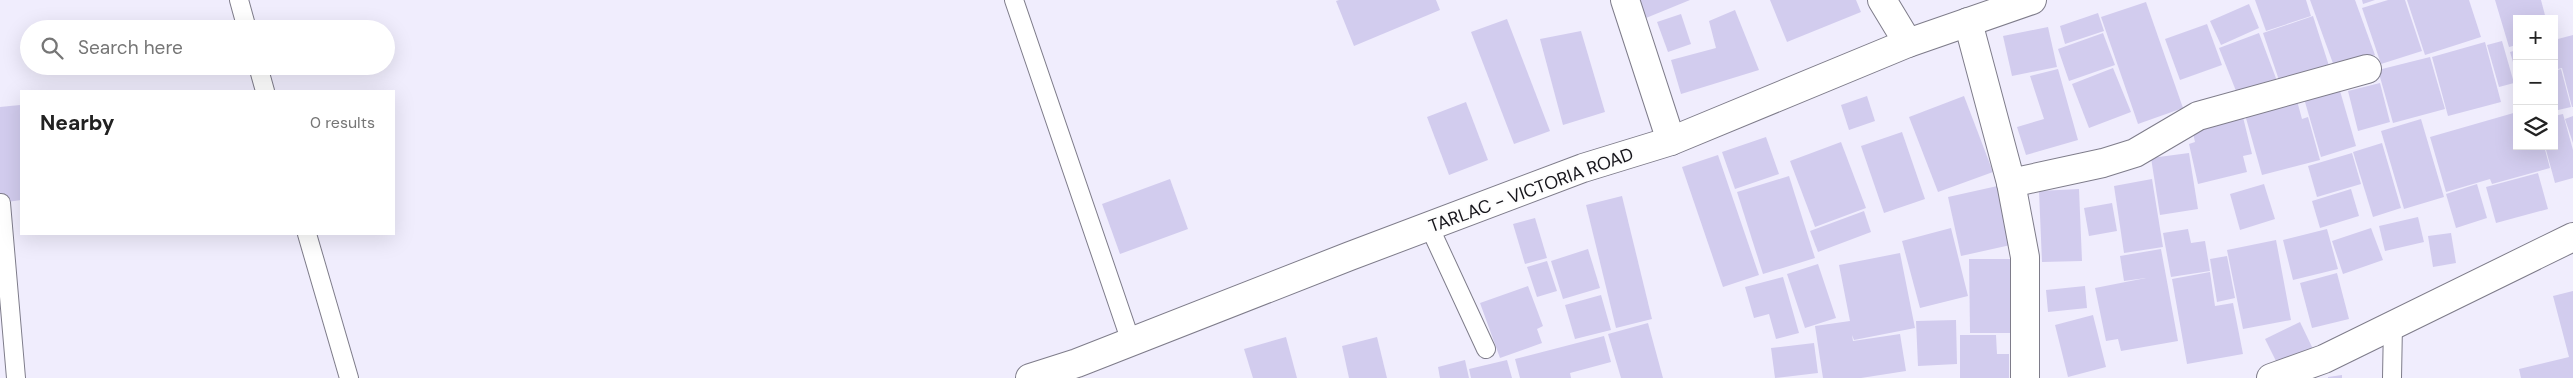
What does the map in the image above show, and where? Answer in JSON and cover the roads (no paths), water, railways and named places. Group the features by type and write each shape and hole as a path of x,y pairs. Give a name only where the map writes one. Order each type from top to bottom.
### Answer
{"street":[{"path":"1625,0 1671,141"},
{"path":"1882,0 1908,43"},
{"name":"TARLAC - VICTORIA ROAD","path":"1030,378 1131,342 1583,168 1671,141 1908,43 2032,0"},
{"path":"1968,22 2011,183 2025,256 2025,378"},
{"path":"2011,183 2103,163 2135,153 2198,116 2368,69"},
{"path":"2271,378 2324,359 2573,237"}],"lane":[{"path":"239,0 245,20"},
{"path":"1014,0 1131,342"},
{"path":"261,75 266,90"},
{"path":"1,203 16,378"},
{"path":"1429,226 1486,349"},
{"path":"307,235 349,378"},
{"path":"2392,378 2393,324"}]}
